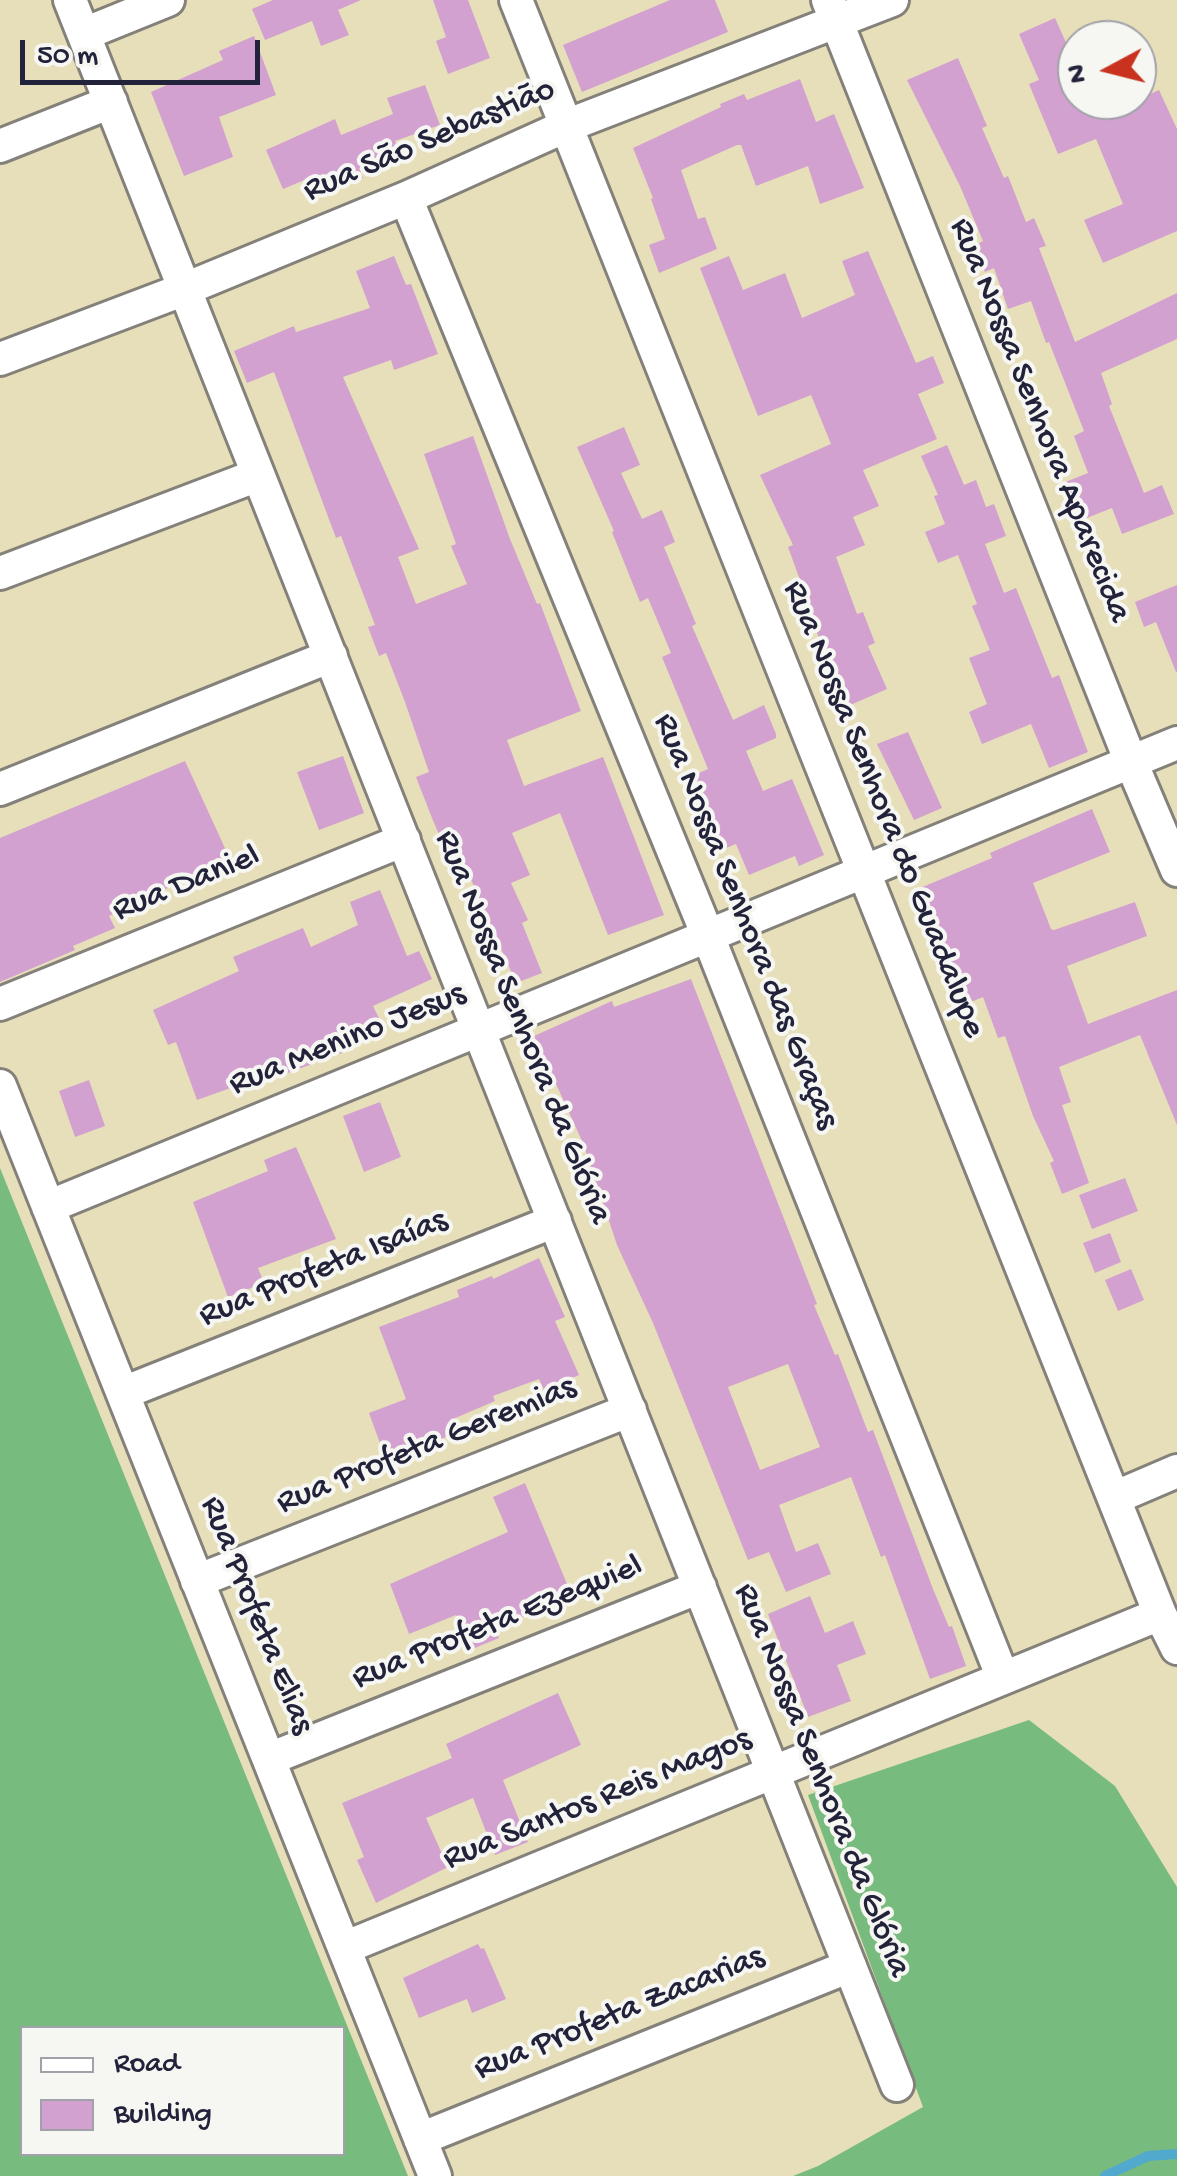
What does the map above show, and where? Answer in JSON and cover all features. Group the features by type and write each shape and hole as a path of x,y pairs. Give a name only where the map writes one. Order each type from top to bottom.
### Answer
{"street":[{"name":"Rua Nossa Senhora da Glória","path":"70,0 898,2085"},
{"path":"84,34 168,0"},
{"name":"Rua Nossa Senhora do Guadalupe","path":"516,0 1160,1614 1177,1648"},
{"name":"Rua São Sebastião","path":"0,358 185,289 406,198 832,11 892,0"},
{"name":"Rua Nossa Senhora Aparecida","path":"832,11 1177,870"},
{"path":"0,146 111,102"},
{"name":"Rua Nossa Senhora das Graças","path":"406,198 708,936 1003,1678"},
{"path":"0,574 258,475"},
{"path":"0,789 331,656"},
{"name":"Rua Menino Jesus","path":"48,1207 1177,743"},
{"name":"Rua Daniel","path":"0,1004 404,840"},
{"name":"Rua Profeta Elias","path":"0,1086 435,2176"},
{"name":"Rua Profeta Isaías","path":"123,1394 555,1221"},
{"name":"Rua Profeta Geremias","path":"198,1580 630,1410"},
{"path":"1114,1498 1177,1471"},
{"name":"Rua Profeta Ezequiel","path":"269,1759 700,1587"},
{"name":"Rua Santos Reis Magos","path":"344,1948 1160,1614"},
{"name":"Rua Profeta Zacarias","path":"420,2139 850,1966"}],"green space":[{"path":"0,1168 408,2176 0,2176"},
{"path":"1029,1720 1115,1786 1177,1887 1177,2176 793,2176 923,2107 808,1795"}],"building":[{"path":"273,0 361,0 338,10 349,35 321,46 312,21 265,40 252,9"},
{"path":"433,0 468,0 490,58 448,74 436,41 446,37"},
{"path":"670,0 715,0 728,32 582,92 563,45"},
{"path":"1055,18 1057,22 1057,120 1157,120 1159,90 1177,129 1177,231 1103,263 1084,220 1123,204 1096,139 1058,154 1029,84 1039,80 1019,34"},
{"path":"254,36 276,95 219,117 233,157 184,176 151,92 223,60 219,51"},
{"path":"958,58 1004,178 1008,176 1026,222 1034,218 1046,246 1039,248 1075,342 1177,293 1177,339 1101,373 1112,404 1109,406 1144,493 1162,485 1174,514 1122,534 1112,508 1079,521 1063,483 1088,473 1074,436 1084,431 1031,301 1008,309 994,268 985,272 973,246 983,241 907,80"},
{"path":"800,79 816,122 834,114 864,188 820,204 808,166 756,186 741,145 737,145 681,170 698,219 705,217 717,249 659,273 649,245 665,239 633,148 744,94 747,100"},
{"path":"425,85 440,125 395,141 399,152 359,168 363,178 320,193 314,176 283,189 266,150 335,119 341,135 393,114 387,98"},
{"path":"868,251 916,363 933,356 944,383 918,394 937,439 863,470 879,506 853,517 865,545 836,557 857,614 863,612 875,643 868,646 887,689 839,710 825,679 835,675 800,593 804,591 788,547 793,545 760,475 831,444 811,395 758,416 700,268 729,256 743,290 785,273 802,318 855,295 842,261"},
{"path":"394,256 406,285 411,284 438,354 394,370 391,360 343,377 419,549 398,557 416,604 467,584 451,546 456,544 424,454 473,436 510,539 537,604 540,603 581,711 507,740 524,786 603,757 664,915 608,935 560,813 512,833 530,875 511,883 528,920 522,923 542,973 516,983 460,854 449,858 432,818 416,777 429,772 405,702 386,653 379,656 368,627 375,625 341,536 336,538 274,372 247,383 234,351 294,326 296,332 370,308 356,271"},
{"path":"624,427 640,465 621,473 642,519 662,510 675,542 664,547 696,624 692,626 733,720 764,705 776,734 776,738 746,751 763,791 792,779 824,855 799,866 795,856 749,875 736,844 721,850 690,777 708,769 662,657 671,653 648,598 640,602 577,447"},
{"path":"947,445 964,485 976,480 986,507 994,504 1006,536 985,544 1004,593 1016,588 1052,678 1059,675 1088,752 1049,768 1031,724 982,744 969,712 987,704 969,658 990,650 972,606 977,604 958,555 938,563 925,532 945,524 934,496 938,495 921,456"},
{"path":"1177,585 1176,672 1156,622 1144,627 1135,602"},
{"path":"908,732 942,808 914,820 877,744"},
{"path":"343,756 364,813 319,830 297,772"},
{"path":"185,761 235,870 199,888 193,876 109,916 115,928 0,982 0,838"},
{"path":"1092,809 1110,852 1033,883 1054,930 1135,902 1147,936 1067,966 1088,1024 1177,990 1177,1125 1140,1035 1059,1067 1071,1102 1062,1105 1089,1183 1062,1194 1050,1163 1054,1161 1033,1116 1005,1036 998,1038 983,997 966,1004 920,888"},
{"path":"380,890 407,956 419,951 432,979 373,1006 379,1018 344,1034 350,1050 197,1100 176,1042 168,1045 153,1010 239,971 233,957 303,928 311,947 358,925 350,902"},
{"path":"691,979 817,1304 814,1305 868,1432 873,1430 966,1666 930,1679 885,1555 881,1557 851,1477 779,1505 796,1552 818,1543 831,1574 786,1592 769,1552 748,1560 653,1323 617,1245 583,1143 534,1036 612,1001 614,1007","holes":["788,1364 820,1447 760,1470 728,1387"]},
{"path":"89,1080 105,1126 75,1137 59,1091"},
{"path":"380,1102 401,1157 364,1172 343,1116"},
{"path":"296,1147 336,1239 258,1268 264,1283 228,1297 193,1202 268,1171 264,1160"},
{"path":"1125,1178 1138,1211 1092,1229 1079,1195"},
{"path":"1110,1233 1121,1262 1095,1273 1083,1243"},
{"path":"539,1258 565,1317 555,1321 579,1375 544,1390 539,1379 493,1396 495,1401 453,1419 458,1432 428,1444 425,1438 384,1454 369,1413 406,1399 379,1327 459,1297 457,1290"},
{"path":"1131,1269 1144,1300 1118,1311 1105,1280"},
{"path":"525,1483 572,1596 495,1629 499,1638 470,1650 456,1615 409,1634 390,1584 508,1532 493,1497"},
{"path":"810,1596 825,1633 853,1621 866,1654 837,1665 851,1701 808,1717 768,1614"},
{"path":"558,1693 581,1745 503,1780 528,1842 495,1855 473,1798 426,1818 448,1867 376,1903 357,1860 364,1857 342,1803 452,1758 446,1744"},
{"path":"478,1944 484,1948 506,1999 472,2013 467,1999 419,2018 403,1978"}],"waterway":[{"path":"1105,2176 1148,2156 1177,2154"}]}
